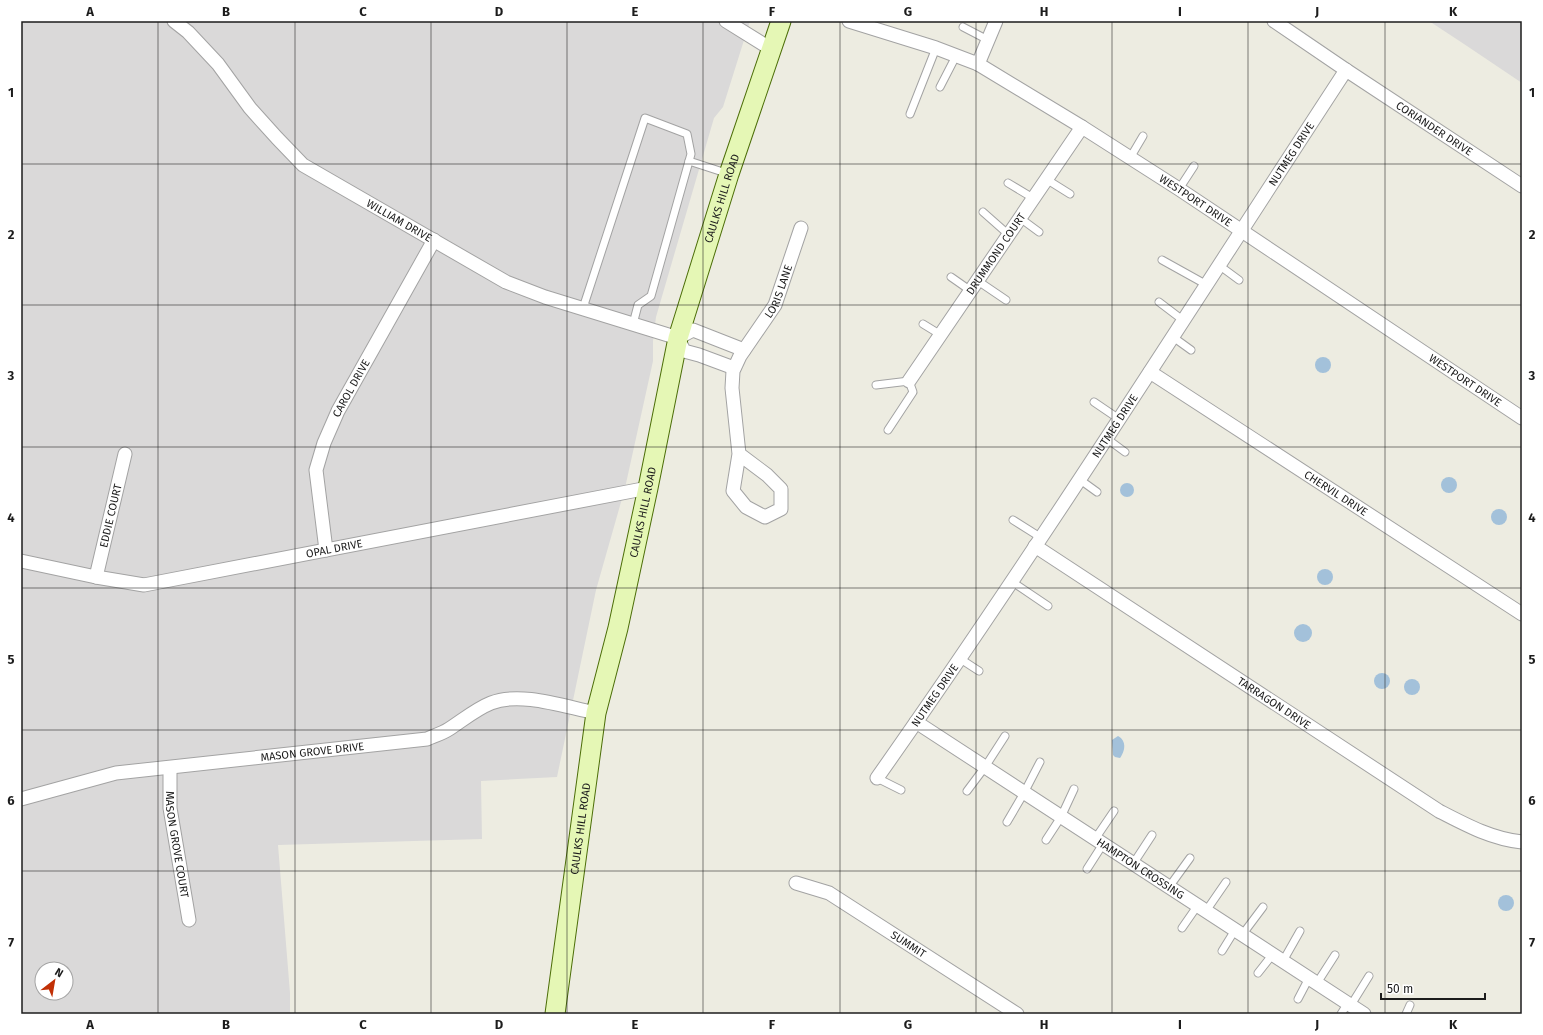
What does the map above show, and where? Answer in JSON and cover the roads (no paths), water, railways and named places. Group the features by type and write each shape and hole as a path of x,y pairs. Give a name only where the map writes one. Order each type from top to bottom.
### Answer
{"main road":[{"name":"CAULKS HILL ROAD","path":"555,1014 596,713 618,628 678,338 730,174 781,21"}],"street":[{"name":"WILLIAM DRIVE","path":"174,21 188,32 218,64 250,108 303,165 506,282 545,297 678,338"},
{"path":"726,21 771,49"},
{"name":"WESTPORT DRIVE","path":"849,21 936,48 978,64 1180,189 1522,418"},
{"path":"978,64 996,21"},
{"name":"CORIANDER DRIVE","path":"1274,21 1522,186"},
{"name":"NUTMEG DRIVE","path":"877,778 1038,542 1220,266 1241,231 1346,70"},
{"name":"DRUMMOND COURT","path":"909,381 1082,127"},
{"name":"LORIS LANE","path":"739,454 781,489 781,509 765,517 746,507 733,491 739,454 732,388 733,371 744,350 775,305 801,228"},
{"name":"CAROL DRIVE","path":"326,550 316,470 324,443 338,411 434,240"},
{"path":"734,368 684,351 678,338 693,330 744,350"},
{"name":"CHERVIL DRIVE","path":"1150,372 1522,614"},
{"name":"EDDIE COURT","path":"96,577 125,454"},
{"name":"OPAL DRIVE","path":"21,561 96,577 144,585 648,488"},
{"name":"TARRAGON DRIVE","path":"1038,542 1439,810 1472,828 1506,840 1522,842"},
{"name":"MASON GROVE DRIVE","path":"21,800 116,773 427,739 448,730 472,713 491,703 514,698 596,713"},
{"name":"HAMPTON CROSSING","path":"916,722 1313,981 1346,1007 1364,1014"},
{"name":"MASON GROVE COURT","path":"170,768 170,808 189,920"},
{"name":"SUMMIT","path":"796,883 829,893 1017,1014"}],"lane":[{"path":"963,27 988,40"},
{"path":"910,114 936,48"},
{"path":"940,87 956,56"},
{"path":"583,308 645,118 687,134 691,154 651,296 638,305 633,324"},
{"path":"1130,158 1143,136"},
{"path":"689,161 730,174"},
{"path":"1180,189 1194,166"},
{"path":"1046,179 1070,194"},
{"path":"1008,183 1033,198"},
{"path":"983,212 1009,235"},
{"path":"1020,218 1039,232"},
{"path":"1162,260 1207,285"},
{"path":"1220,266 1239,280"},
{"path":"950,277 1006,300"},
{"path":"1159,302 1184,321"},
{"path":"923,324 941,335"},
{"path":"1173,337 1191,350"},
{"path":"876,385 909,381 913,392 888,430"},
{"path":"1094,402 1119,419"},
{"path":"1106,438 1124,452"},
{"path":"1079,480 1097,492"},
{"path":"1013,520 1038,542"},
{"path":"1011,581 1048,606"},
{"path":"959,658 979,671"},
{"path":"967,791 1005,736"},
{"path":"1007,822 1040,762"},
{"path":"877,778 901,790"},
{"path":"1046,840 1061,817 1074,788"},
{"path":"1087,869 1114,811"},
{"path":"1133,864 1152,834"},
{"path":"1169,887 1190,858"},
{"path":"1182,928 1226,882"},
{"path":"1222,952 1238,932 1263,907"},
{"path":"1258,973 1278,958 1300,931"},
{"path":"1298,999 1335,955"},
{"path":"1346,1007 1369,976"},
{"path":"1406,1014 1410,1006"}],"water":[{"path":"1323,357 1329,359 1331,365 1329,371 1323,373 1317,371 1315,365 1317,359"},
{"path":"1449,477 1455,479 1457,485 1455,491 1449,493 1443,491 1441,485 1443,479"},
{"path":"1124,483 1130,483 1134,487 1134,493 1130,497 1124,497 1120,493 1120,487"},
{"path":"1499,509 1505,511 1507,517 1505,523 1499,525 1493,523 1491,517 1493,511"},
{"path":"1325,569 1331,571 1333,577 1331,583 1325,585 1319,583 1317,577 1319,571"},
{"path":"1303,624 1310,626 1312,633 1310,640 1303,642 1296,640 1294,633 1296,626"},
{"path":"1382,673 1388,675 1390,681 1388,687 1382,689 1376,687 1374,681 1376,675"},
{"path":"1412,679 1418,681 1420,687 1418,693 1412,695 1406,693 1404,687 1406,681"},
{"path":"1118,736 1124,743 1123,752 1120,758 1113,755 1112,740"},
{"path":"1506,895 1513,900 1514,903 1509,910 1506,911 1499,906 1498,903 1503,896"}]}
